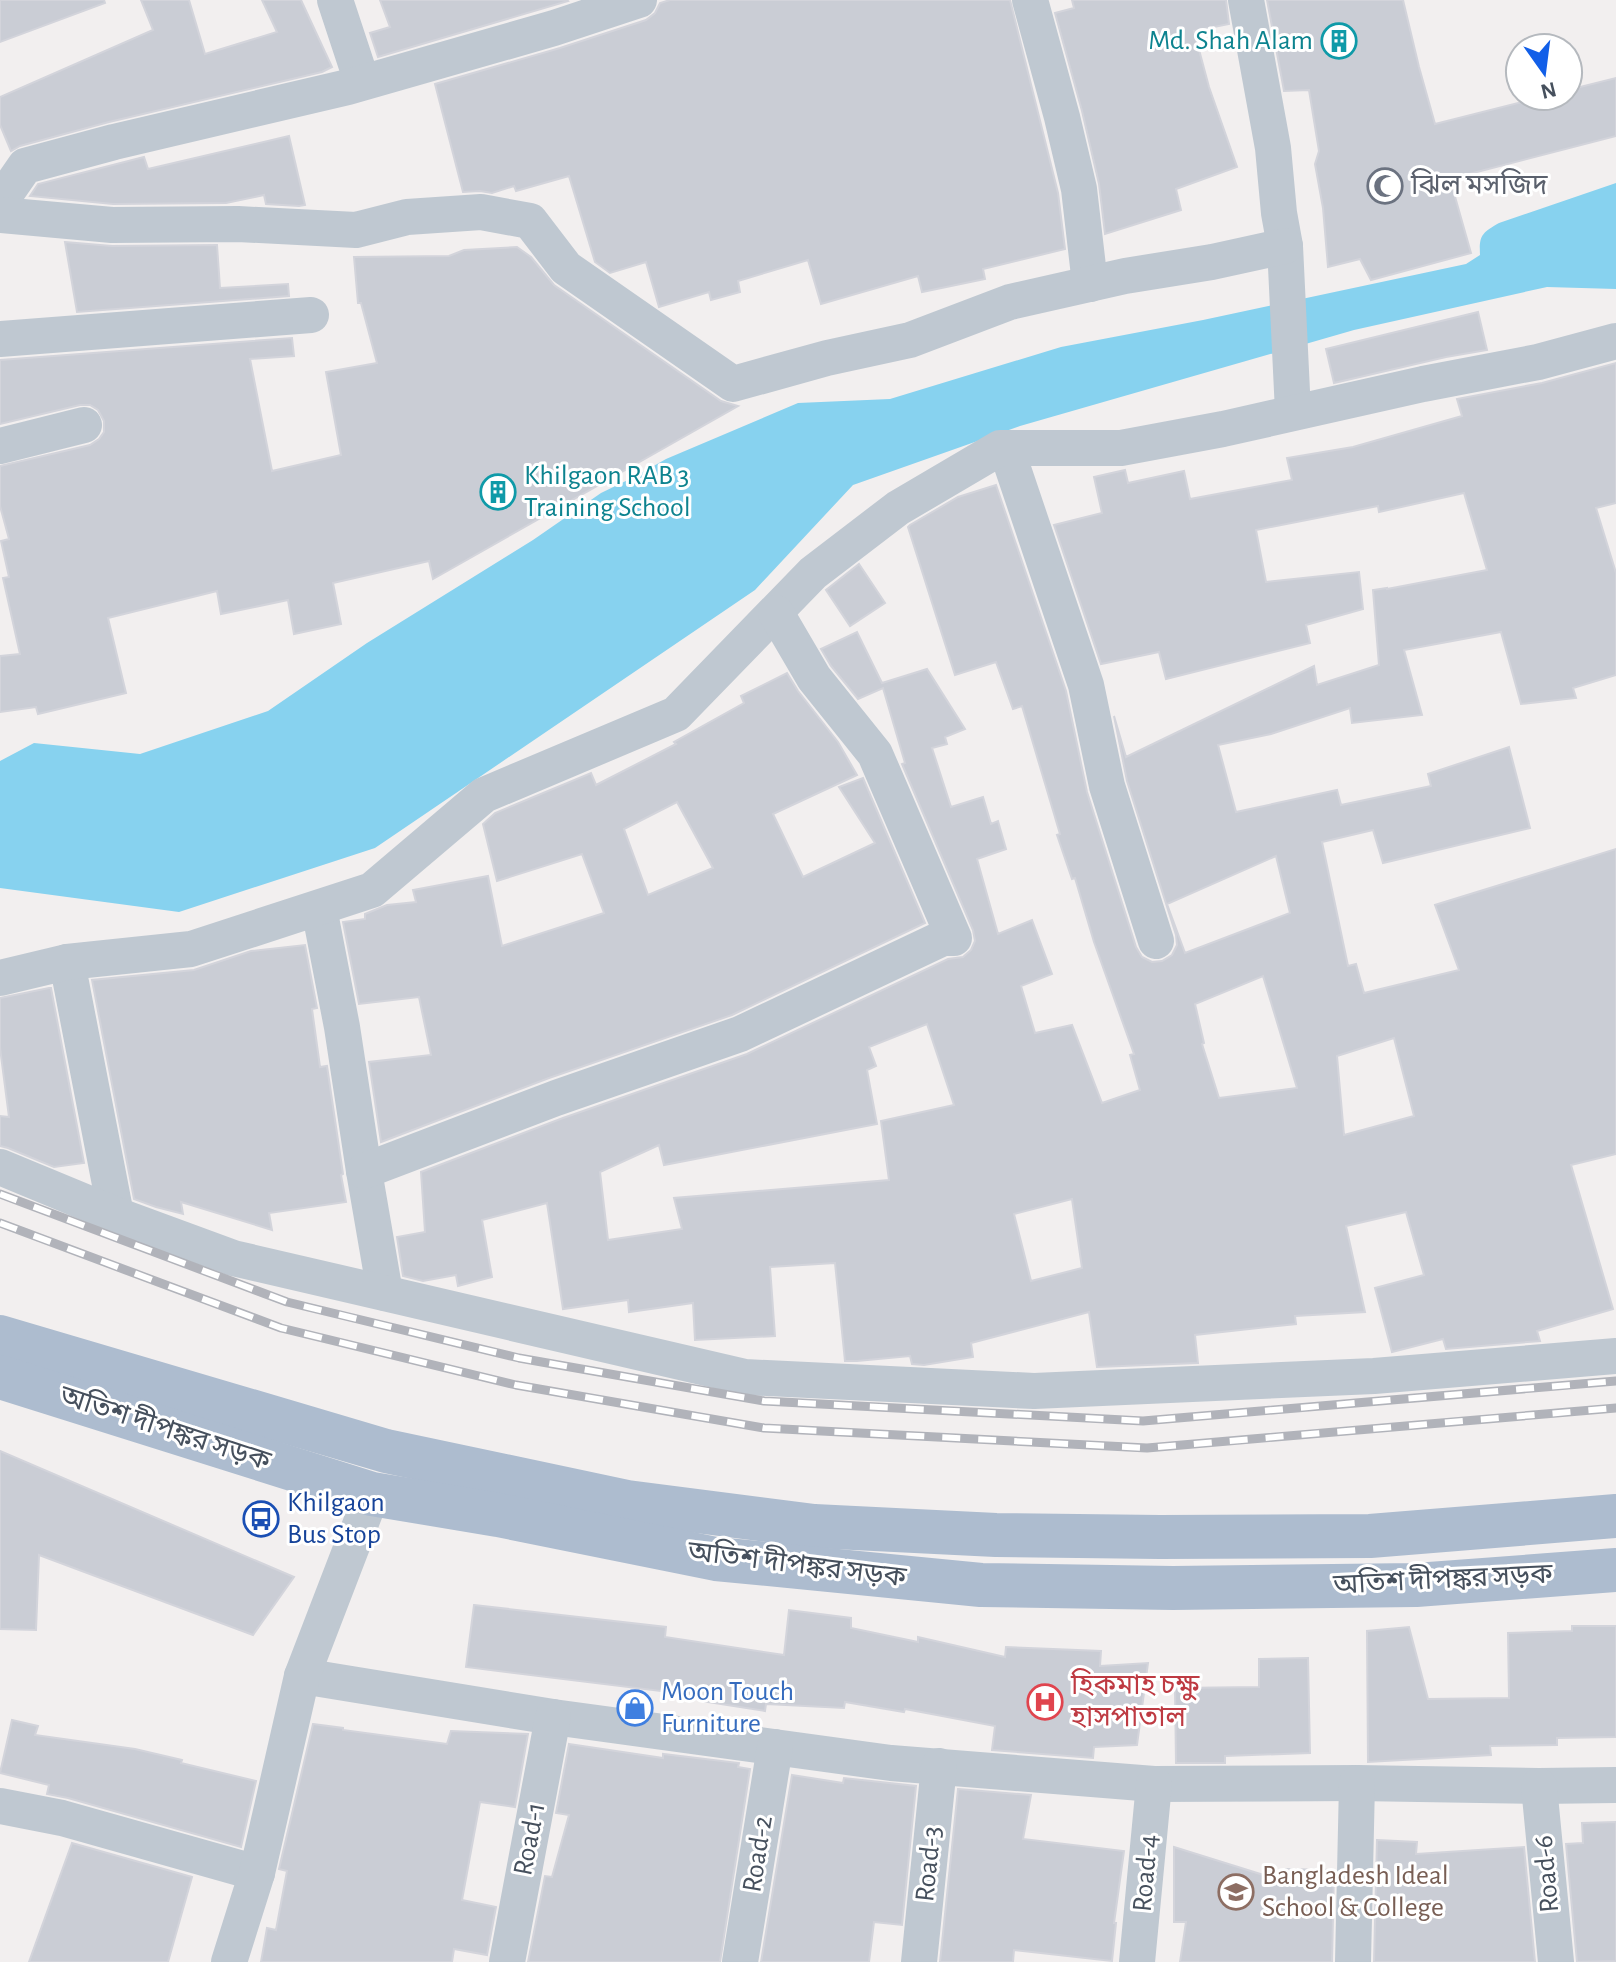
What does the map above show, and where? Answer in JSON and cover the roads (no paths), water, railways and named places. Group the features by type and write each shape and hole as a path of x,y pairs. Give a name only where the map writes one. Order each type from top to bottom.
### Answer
{"main road":[{"name":"অতিশ দীপঙ্কর সড়ক","path":"0,1337 386,1451 627,1502 814,1526 996,1535 1370,1536 1616,1516"},
{"name":"অতিশ দীপঙ্কর সড়ক","path":"0,1377 372,1494 498,1515 716,1559 981,1585 1173,1588 1416,1585 1616,1570"},
{"path":"372,1494 386,1451"}],"street":[{"path":"335,0 362,82"},
{"path":"0,202 25,166 362,82 554,28 639,0"},
{"path":"1030,0 1079,189 1090,284"},
{"path":"1246,0 1273,148 1285,246 1293,412"},
{"path":"0,215 112,225 238,224 356,230 407,217 481,212 530,221 566,268 733,384 827,358 910,340 1010,302 1125,276 1285,246"},
{"path":"0,339 311,315"},
{"path":"0,978 67,962 191,949 372,890 484,795 676,714 813,573 898,508 1000,448 1121,448 1538,362 1616,341"},
{"path":"0,446 84,425"},
{"path":"1006,448 1086,685 1107,786 1156,941"},
{"path":"364,1171 556,1098 740,1034 943,938 954,938 875,754 814,678 776,613"},
{"path":"319,908 342,1027 385,1293"},
{"path":"67,962 116,1215"},
{"path":"0,1167 116,1215 233,1258 745,1377 1034,1391 1374,1376 1616,1356"},
{"path":"229,1962 257,1873 302,1676 372,1494"},
{"path":"302,1676 553,1717 891,1763 1154,1784 1616,1785"},
{"name":"Road-1","path":"507,1962 553,1717"},
{"name":"Road-2","path":"740,1962 775,1747"},
{"name":"Road-3","path":"919,1962 939,1766"},
{"path":"1353,1962 1357,1783"},
{"name":"Road-4","path":"1137,1962 1154,1784"},
{"name":"Road-6","path":"1539,1786 1556,1962"},
{"path":"0,1806 62,1818 257,1873"}],"water":[{"path":"1616,183 1616,289 1547,287 1354,330 1020,426 853,485 755,590 375,848 179,912 0,888 0,761 34,743 140,754 268,711 367,643 533,540 601,493 666,459 798,403 890,399 1061,347 1466,264 1480,255 1483,235 1499,223"}],"railway":[{"path":"0,1194 287,1302 519,1358 764,1401 1143,1421 1616,1381"},
{"path":"0,1223 281,1328 516,1385 764,1428 1147,1448 1616,1408"}],"place":[{"name":"Md. Shah Alam","path":"1339,41"},
{"name":"ঝিল মসজিদ","path":"1385,186"},
{"name":"Khilgaon RAB 3 Training School","path":"498,492"},
{"name":"Khilgaon Bus Stop","path":"261,1519"},
{"name":"হিকমাহ চক্ষু হাসপাতাল","path":"1045,1702"},
{"name":"Moon Touch Furniture","path":"635,1708"},
{"name":"Bangladesh Ideal School & College","path":"1236,1892"}]}
